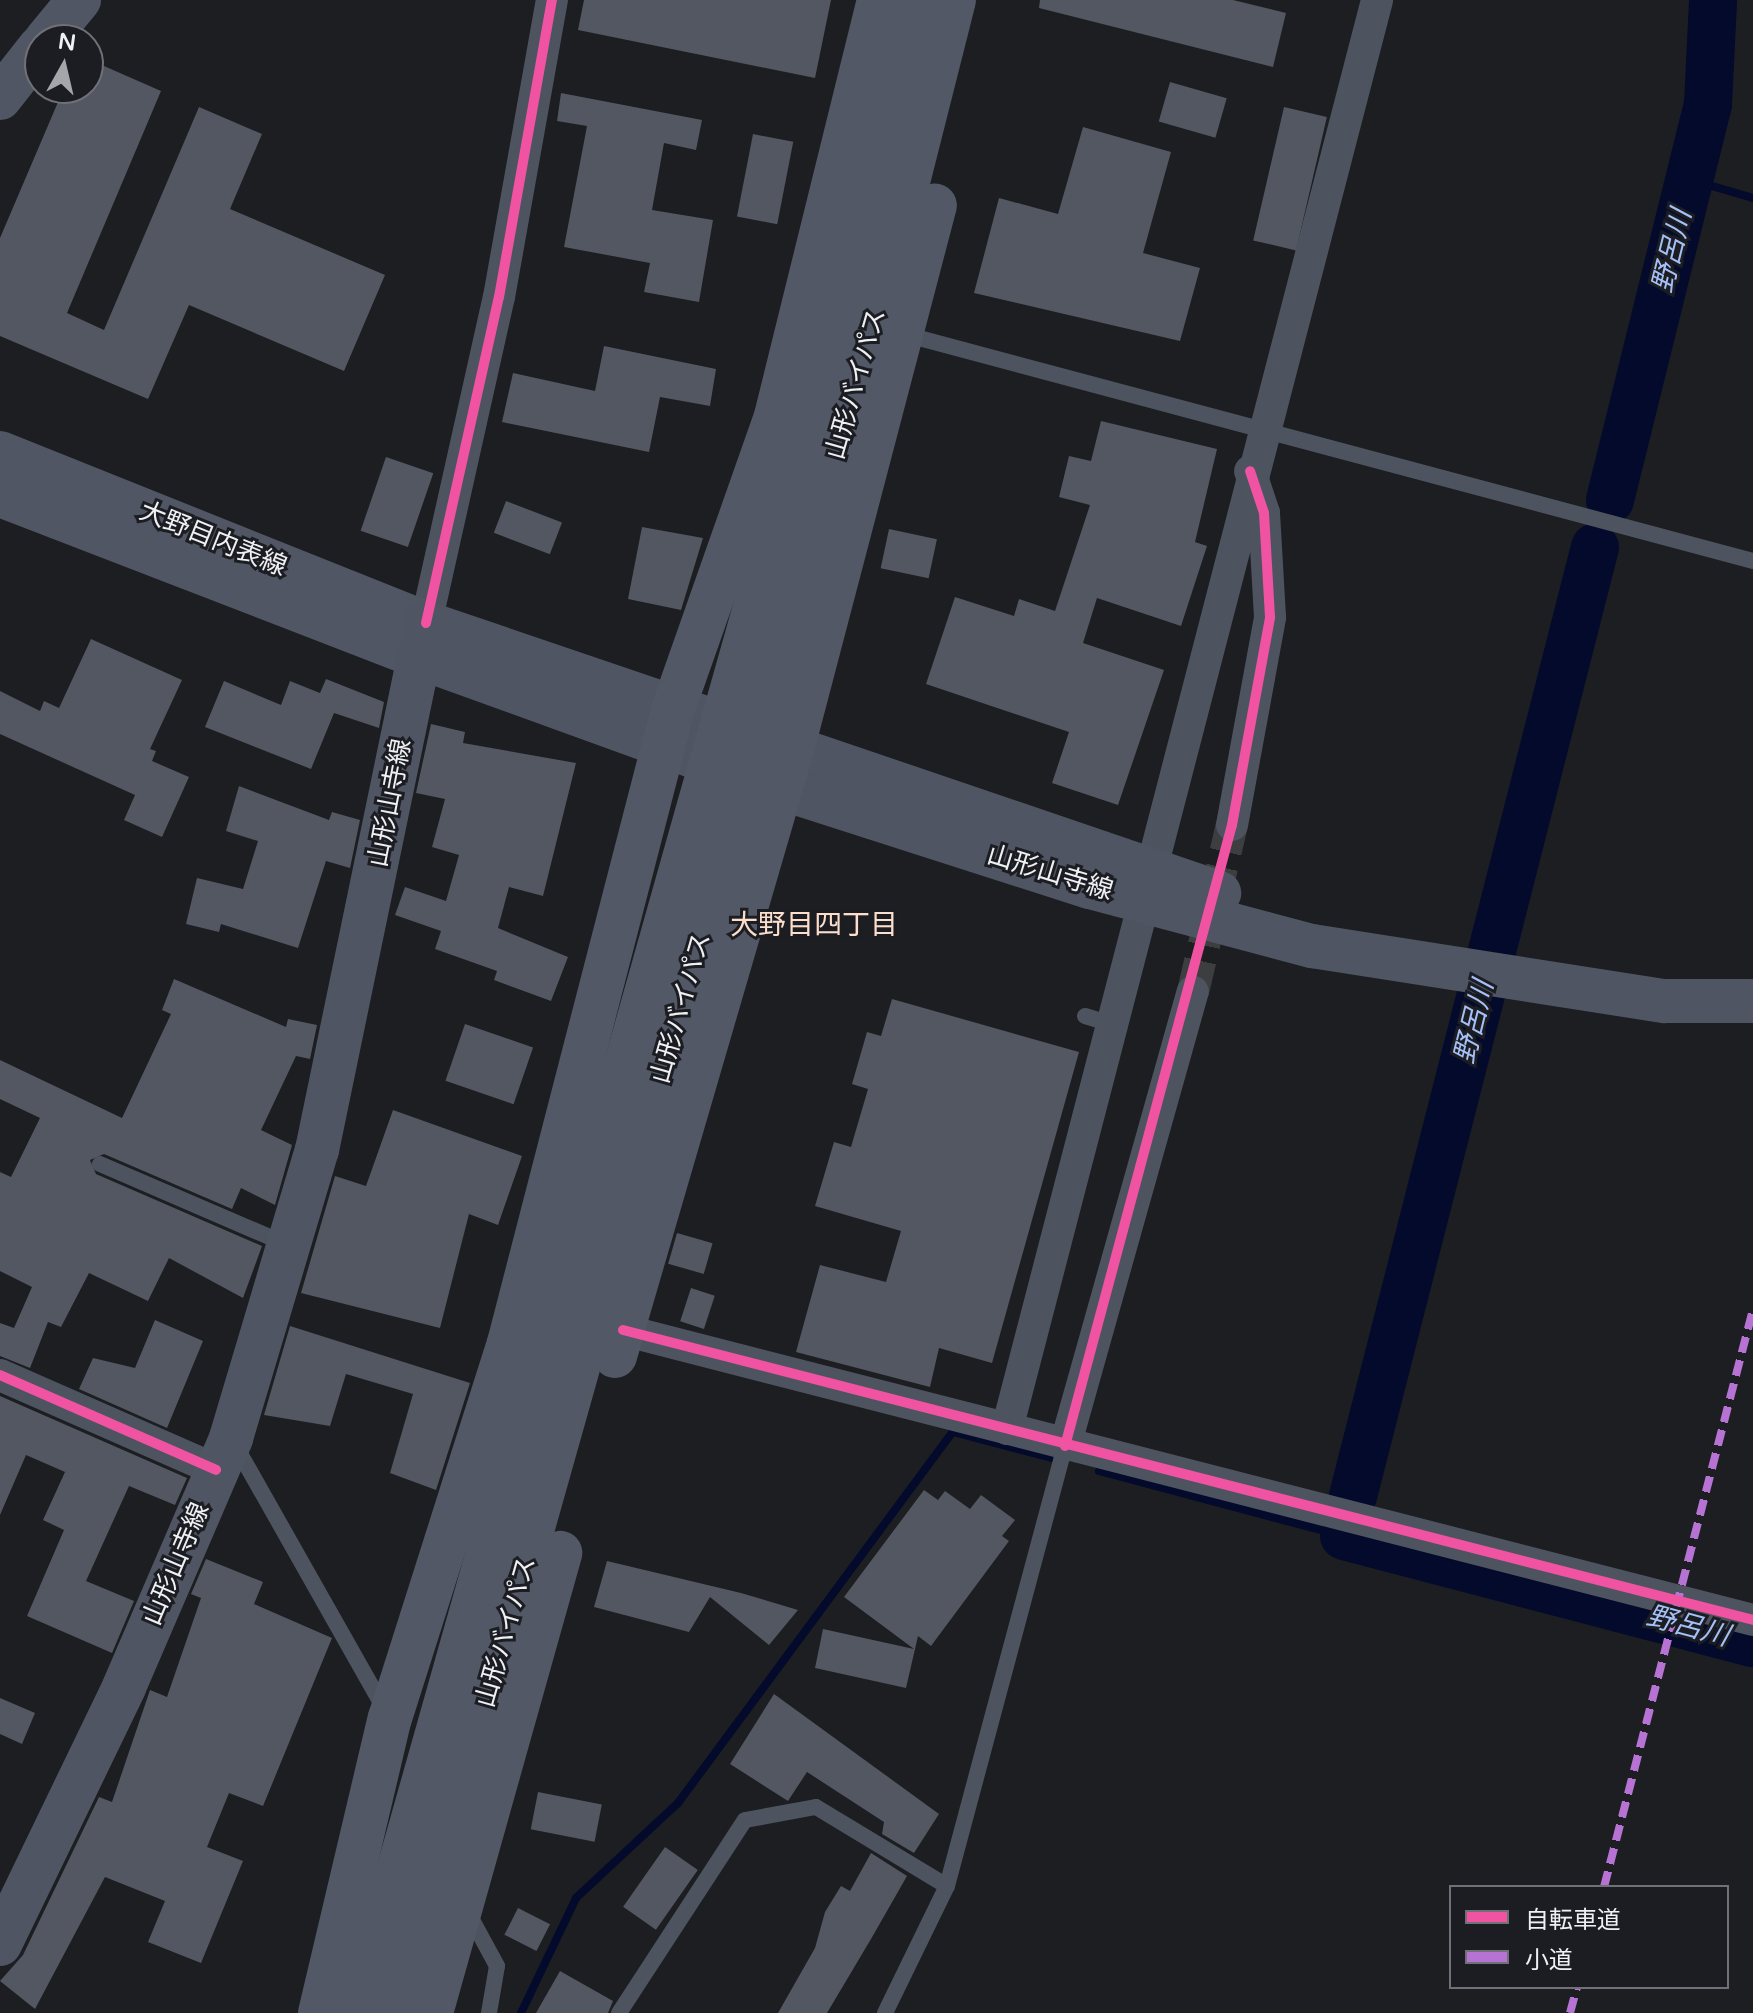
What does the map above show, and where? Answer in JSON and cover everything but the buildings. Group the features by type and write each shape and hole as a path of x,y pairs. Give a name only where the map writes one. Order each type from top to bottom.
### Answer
{"highway":[{"path":"320,2013 390,1718 509,1343 668,728 776,416 879,0"},
{"name":"山形バイパス","path":"358,2013 819,381 911,0"},
{"name":"山形バイパス","path":"396,2013 911,186 954,0"},
{"path":"431,2013 623,1330 748,936 786,769 904,334 983,0"}],"main road":[{"path":"59,24 79,0"},
{"path":"0,98 24,67"},
{"name":"大野目内表線","path":"0,453 423,640"},
{"name":"大野目内表線","path":"1,500 423,640"},
{"name":"山形山寺線","path":"3,1931 224,1454 317,1150 356,978 423,640 786,769 1148,886 1312,946 1533,984 1665,1001 1753,1001"},
{"name":"山形山寺線","path":"786,769 1085,898 1148,886"}],"street":[{"path":"423,640 499,297 552,0"},
{"path":"1007,1429 1098,1020 1148,886 1250,471 1267,432 1377,0"},
{"path":"1232,825 1270,617 1264,513 1250,471"},
{"path":"1065,1446 1193,992"},
{"path":"623,1330 1065,1446 1753,1620"},
{"path":"0,1375 224,1454"}],"lane":[{"path":"904,334 1753,561"},
{"path":"100,1164 287,1244"},
{"path":"885,2013 947,1886 1065,1446"},
{"path":"224,1454 390,1718"},
{"path":"619,2013 745,1820 816,1807 947,1886"},
{"path":"462,1903 497,1966 489,2013"}],"waterway":[{"name":"野呂川","path":"1610,500 1708,104 1713,0"},
{"path":"1688,179 1753,198"},
{"name":"野呂川","path":"1353,1496 1595,547"},
{"path":"521,2013 576,1898 678,1803 953,1432 1052,1458"},
{"path":"1099,1471 1344,1536"},
{"name":"野呂川","path":"1344,1536 1753,1643"}],"tunnel":[{"path":"1193,992 1232,825"}],"marked path":[{"path":"1605,1885 1753,1309"},
{"path":"1570,2013 1576,1989"}],"cycle path":[{"path":"426,623 499,297 552,0"},
{"path":"1065,1446 1232,825 1270,617 1264,513 1250,471"},
{"path":"623,1330 1753,1620"},
{"path":"0,1375 216,1470"}],"district":[{"name":"大野目四丁目","path":"814,925"}]}
